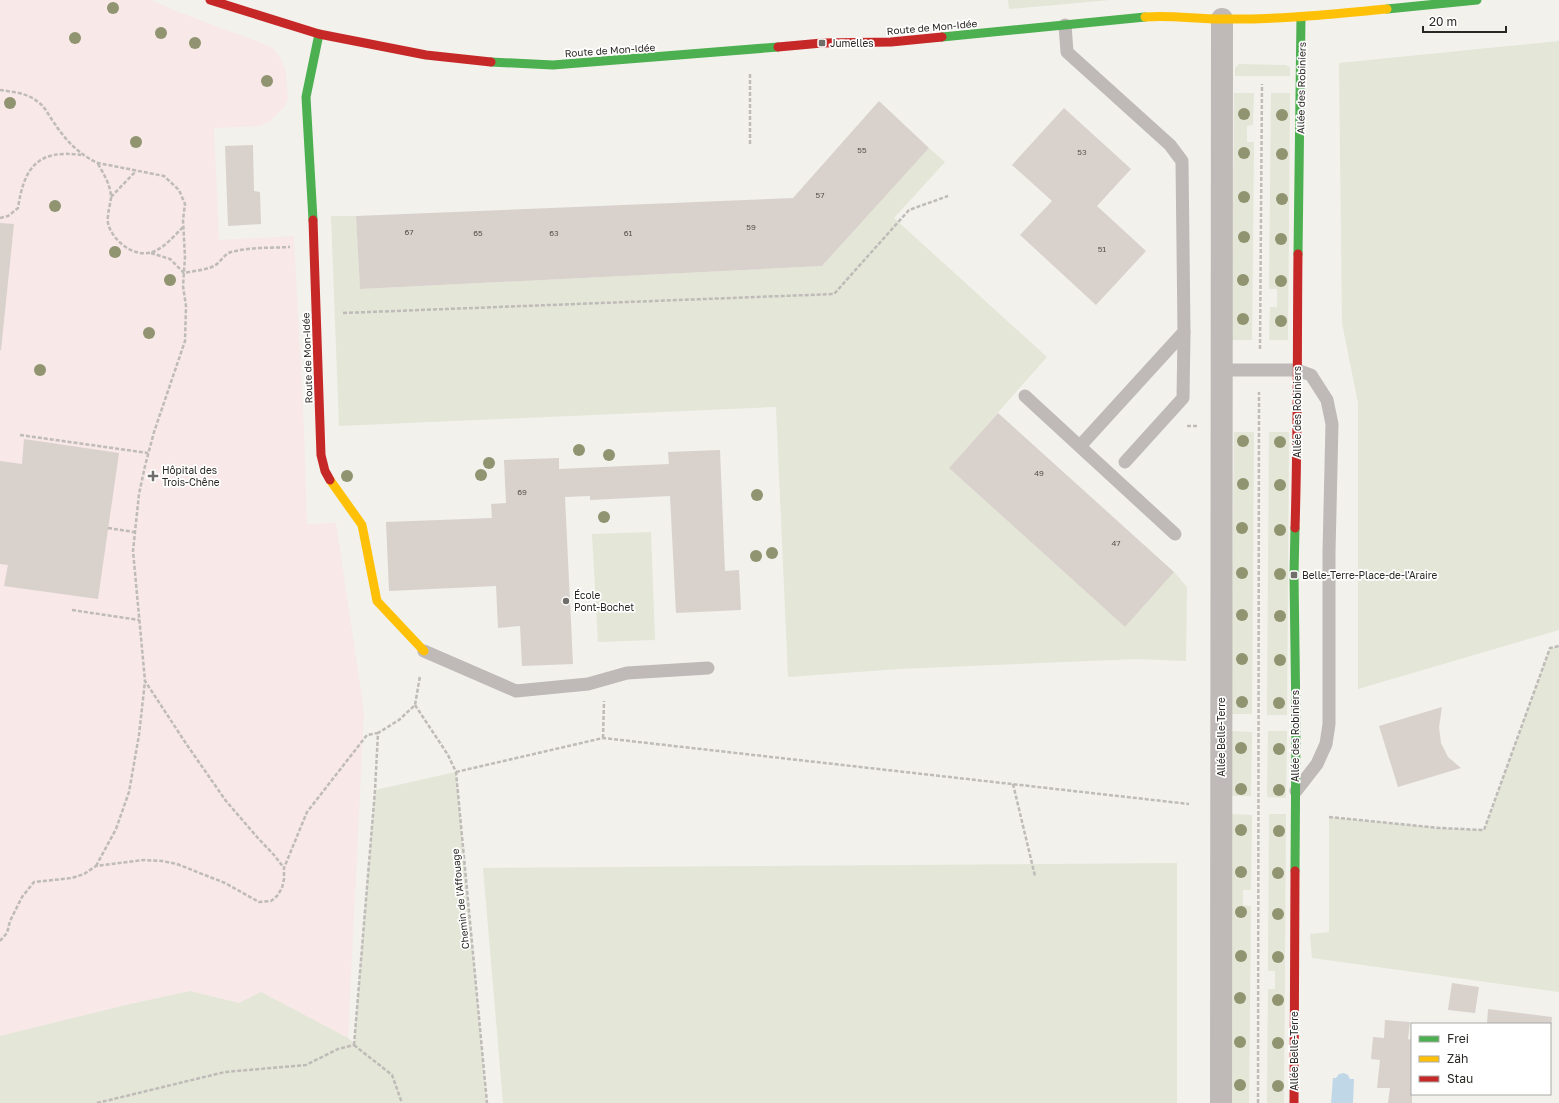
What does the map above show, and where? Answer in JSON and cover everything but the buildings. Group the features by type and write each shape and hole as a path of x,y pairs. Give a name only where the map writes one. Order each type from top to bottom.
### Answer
{"street":[{"name":"Route de Mon-Idée","path":"210,0 319,34 426,55 492,62 553,65 731,52 822,43 891,42 1160,16 1222,19 1301,17 1477,0"},
{"name":"Allée des Robiniers","path":"1296,807 1294,574 1298,424 1297,370 1301,17"},
{"path":"1221,370 1222,19"},
{"name":"Route de Mon-Idée","path":"319,34 306,97 306,110 314,245 320,455 325,471 334,487 362,525 377,600 424,651"},
{"name":"Allée Belle-Terre","path":"1221,370 1221,1103"},
{"name":"Allée Belle-Terre","path":"1294,1103 1296,807"}],"lane":[{"path":"1064,25 1067,52 1170,145 1182,161 1184,332 1183,398 1125,462"},
{"path":"1080,446 1184,332"},
{"path":"1221,370 1297,370 1311,376 1327,400 1332,424 1329,552 1329,724 1326,744 1317,764 1295,792"},
{"path":"1025,396 1175,534"},
{"path":"424,651 516,691 588,684 626,673 708,668"}],"path":[{"path":"750,74 750,146"},
{"path":"1258,1103 1262,84"},
{"path":"0,90 26,95 38,101 44,107 60,133 82,155 98,163 164,176 179,190 185,204 183,227 183,286 186,325 185,342 148,453 139,494 134,532 133,551 145,681 138,735 129,792 116,829 96,866"},
{"path":"0,218 8,216 18,208 21,188 24,180 28,172 40,160 58,154 82,155"},
{"path":"98,163 108,184 111,197 108,222 110,230 117,240 132,250 151,253 170,259 184,273"},
{"path":"111,197 137,171"},
{"path":"316,314 834,294 909,210 948,196"},
{"path":"151,253 168,243 183,227"},
{"path":"184,273 212,267 220,262 226,254 231,252 247,249 314,245"},
{"path":"20,435 148,453"},
{"path":"108,528 134,532"},
{"path":"72,610 139,620"},
{"path":"1329,817 1440,828 1484,830 1550,648 1559,646"},
{"path":"603,738 605,679"},
{"path":"145,681 226,801 284,868"},
{"name":"Chemin de l'Affouage","path":"378,733 399,720 415,705 448,755 456,772 487,1103"},
{"path":"0,941 7,933 10,921 22,897 34,882 72,878 84,874 96,866 144,860 177,864 225,883 259,902 271,901 277,896 282,888 284,868 307,812 367,735 378,733 375,790 354,1045"},
{"path":"456,772 603,738 1189,804"},
{"path":"1013,784 1035,876"},
{"path":"97,1103 225,1072 306,1065 338,1049 354,1045"},
{"path":"354,1045 392,1075 402,1103"}],"shaded area":[{"name":"Hôpital des Trois-Chêne","path":"0,0 151,0 178,12 264,44 274,49 283,63 286,73 288,100 285,106 269,122 259,126 214,128 219,240 294,236 304,430 307,524 336,523 364,712 348,1038 262,993 239,1003 190,991 0,1036"},
{"path":"1008,0 1110,0 1009,9"},
{"path":"1559,41 1559,630 1358,689 1358,403 1342,323 1339,63"},
{"path":"1239,64 1286,65 1290,68 1290,76 1235,76 1235,68"},
{"path":"1234,93 1254,93 1253,125 1247,126 1247,142 1254,142 1252,340 1232,340"},
{"path":"1271,93 1290,93 1288,340 1269,340 1270,307 1277,307 1277,289 1269,289"},
{"path":"929,148 945,162 894,218 1047,357 949,468 1125,627 1174,572 1187,587 1186,661 1137,659 899,669 788,677 776,407 339,426 331,216 356,216 360,289 822,266"},
{"path":"1234,432 1254,432 1252,714 1231,714"},
{"path":"1269,432 1289,432 1287,715 1267,715"},
{"path":"651,532 655,640 598,642 592,534"},
{"path":"1559,646 1559,992 1312,958 1310,934 1329,932 1329,817 1440,828 1484,830 1550,648"},
{"path":"1232,731 1252,732 1251,796 1231,796"},
{"path":"1268,731 1287,731 1286,798 1267,797"},
{"path":"456,772 487,1103 0,1103 0,1036 190,991 239,1003 261,992 348,1038 354,1043 375,790"},
{"path":"1231,814 1252,815 1251,890 1243,890 1243,905 1251,906 1249,1103 1229,1103"},
{"path":"1269,814 1286,814 1284,1103 1267,1103 1268,989 1275,989 1275,971 1268,971"},
{"path":"1177,863 1177,1103 503,1103 483,868"}],"water":[{"path":"1344,1073 1348,1075 1350,1079 1354,1079 1353,1103 1331,1103 1333,1078 1336,1078 1339,1074"}],"traffic: fast":[{"path":"1387,9 1477,0"},
{"path":"942,37 1145,17"},
{"path":"1298,254 1301,17"},
{"path":"313,220 306,97 319,34"},
{"path":"491,62 553,65 778,47"},
{"path":"1295,528 1295,871"}],"traffic: slow":[{"path":"1145,17 1164,16 1222,19 1263,19 1387,9"},
{"path":"330,480 362,525 377,601 424,651"}],"traffic: jam":[{"path":"210,0 319,34 426,55 491,62"},
{"path":"778,47 822,43 891,42 942,37"},
{"path":"313,220 321,455 325,471 330,480"},
{"path":"1295,528 1298,254"},
{"path":"1294,1103 1295,871"}],"place":[{"name":"Jumelles","path":"822,43"},
{"name":"Hôpital des Trois-Chêne","path":"153,476"},
{"name":"Belle-Terre-Place-de-l'Araire","path":"1294,575"},
{"name":"École Pont-Bochet","path":"566,601"}]}
